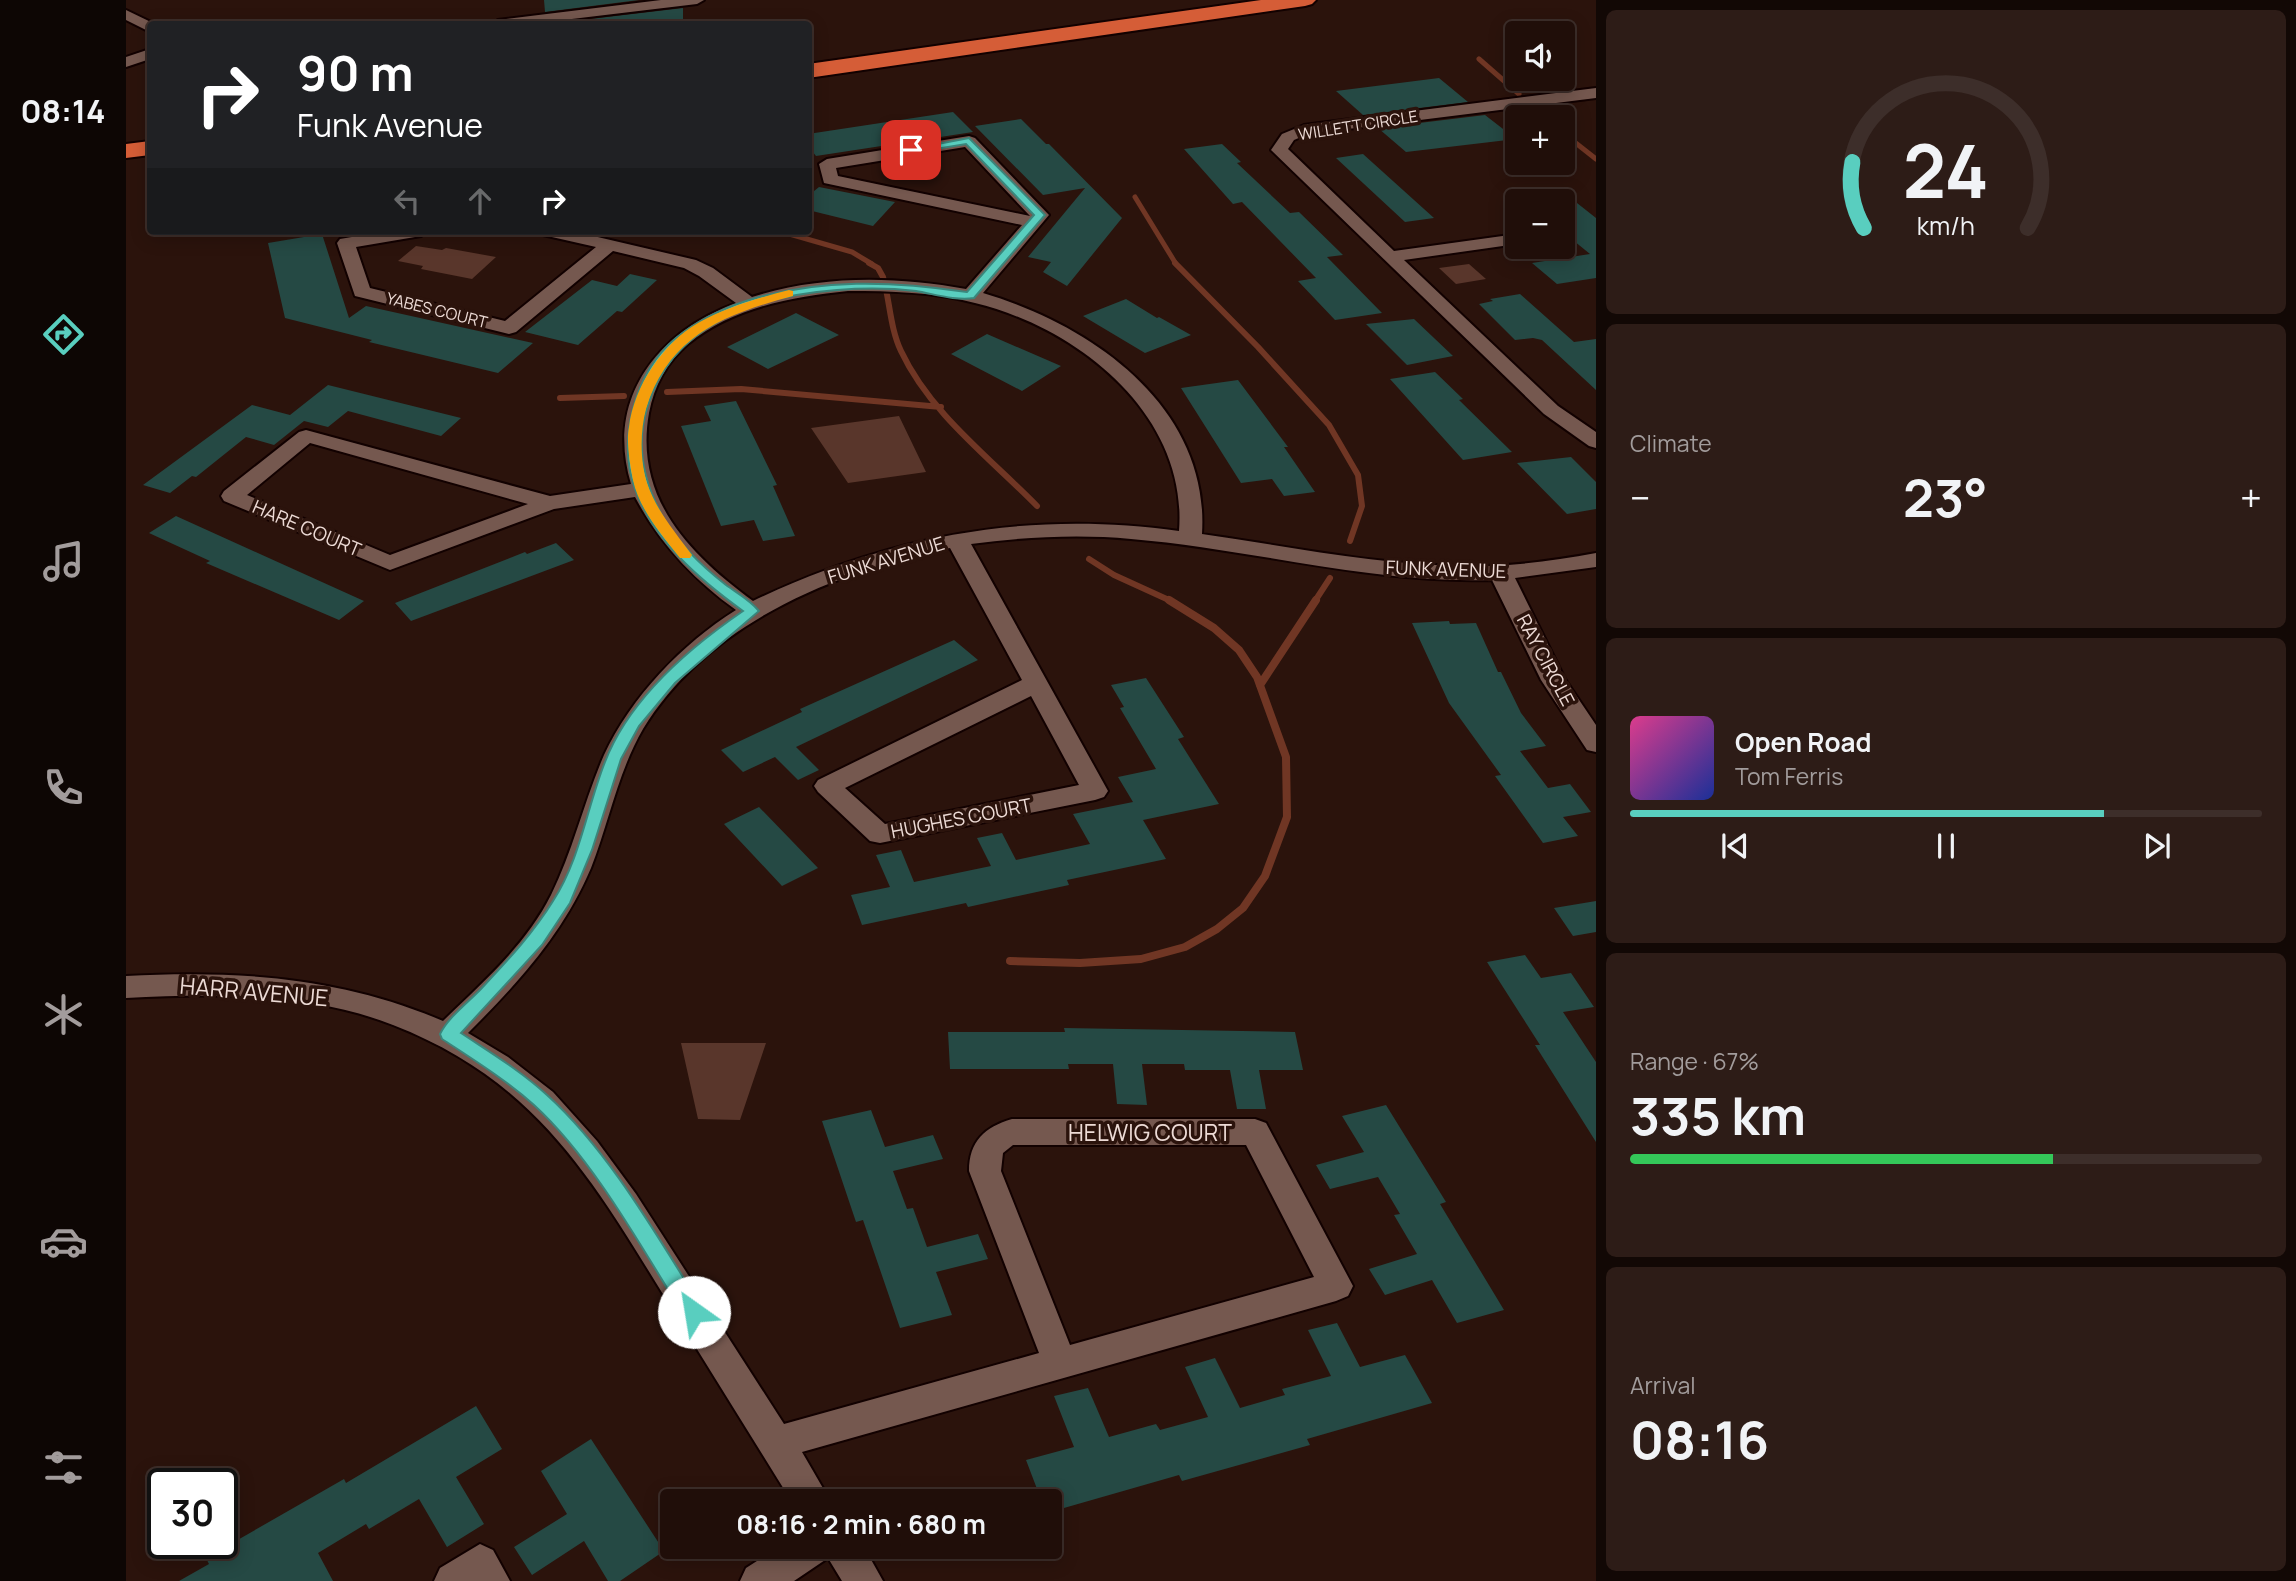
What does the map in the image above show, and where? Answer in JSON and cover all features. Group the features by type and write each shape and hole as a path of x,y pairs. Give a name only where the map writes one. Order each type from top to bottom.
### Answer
{"highway":[{"path":"812,54 1190,0"},
{"path":"812,70 1305,0"},
{"path":"126,151 147,148"},
{"path":"126,169 147,166"}],"street":[{"path":"523,21 697,0"},
{"path":"126,14 147,25"},
{"path":"126,62 147,55"},
{"name":"WILLETT CIRCLE","path":"1596,93 1315,128 1288,137 1280,146 1280,154 1551,410 1596,442"},
{"path":"970,296 1034,222 1040,215 969,141 827,164 830,179 1034,222"},
{"name":"YABES COURT","path":"396,235 346,243 362,292 509,328 610,245"},
{"path":"566,235 690,264 706,272 749,304"},
{"path":"1389,257 1505,241"},
{"path":"752,611 685,555 659,522 642,489 636,460 635,428 642,399 656,370 673,348 689,334 715,318 749,304 800,292 851,286 913,288 970,296 1014,309 1061,332 1097,354 1138,390 1171,433 1189,490 1190,539"},
{"name":"HARE COURT","path":"550,503 306,436 232,496 390,563 550,503 642,489"},
{"name":"FUNK AVENUE","path":"449,1034 536,941 564,899 585,846 613,759 633,723 669,679 724,630 752,611 859,564 922,545 957,539 1009,533 1079,530 1190,539 1404,569 1500,572 1538,570 1596,560"},
{"name":"HUGHES COURT","path":"957,539 1095,792 880,834 827,786 1035,684"},
{"name":"RAY CIRCLE","path":"1500,572 1553,680 1596,744"},
{"name":"HARR AVENUE","path":"126,986 188,983 297,990 396,1013 449,1034 481,1054 541,1101 595,1161 805,1489"},
{"name":"HELWIG COURT","path":"776,1443 1336,1286 1255,1132 1012,1132 995,1139 986,1148 985,1171 1060,1362"},
{"path":"759,1581 795,1559"},
{"path":"850,1559 864,1581"},
{"path":"453,1581 480,1563 491,1581"}],"shaded area":[{"path":"416,246 442,250 446,248 496,257 472,279 421,269 423,266 398,261"},
{"path":"1469,264 1486,279 1456,284 1439,268"},
{"path":"899,416 926,472 848,483 811,428"},
{"path":"681,1043 766,1043 740,1120 698,1119"}],"building":[{"path":"544,0 639,0 545,12"},
{"path":"683,8 683,21 573,21"},
{"path":"1439,78 1468,102 1363,115 1336,91"},
{"path":"953,112 973,132 816,156 812,151 812,133"},
{"path":"1485,115 1505,130 1505,140 1406,152 1378,128"},
{"path":"1021,119 1122,218 1067,286 1043,272 1051,262 1028,257 1085,188 1043,195 975,126"},
{"path":"1222,144 1241,162 1237,163 1290,213 1299,212 1343,255 1327,257 1382,313 1335,320 1298,281 1316,278 1242,202 1233,204 1184,149"},
{"path":"1363,154 1434,218 1405,222 1336,158"},
{"path":"819,187 895,202 873,226 812,211 812,193"},
{"path":"1575,203 1596,218 1596,278 1557,284 1532,263 1575,259 1575,256 1590,254 1575,242"},
{"path":"322,235 349,318 366,306 533,343 498,373 369,342 372,340 285,318 268,243"},
{"path":"630,274 657,280 622,312 617,311 578,345 525,332 592,280 617,286"},
{"path":"1520,294 1574,342 1596,339 1596,390 1542,340 1515,340 1479,304 1493,301 1490,299"},
{"path":"1126,299 1191,335 1145,353 1083,316"},
{"path":"796,313 839,335 768,369 727,347"},
{"path":"1414,319 1453,356 1407,365 1366,324"},
{"path":"987,334 1061,366 1022,391 951,354"},
{"path":"1435,372 1463,399 1459,400 1512,452 1463,460 1390,379"},
{"path":"1238,380 1288,447 1284,447 1315,492 1284,496 1272,479 1241,483 1181,388"},
{"path":"328,385 461,418 441,436 348,411 328,427 304,421 274,445 246,437 196,477 192,476 170,493 143,485 252,405 290,415"},
{"path":"736,401 777,485 773,486 795,536 763,541 754,520 721,526 681,426 711,421 704,406"},
{"path":"1571,457 1596,482 1596,509 1567,514 1517,463"},
{"path":"176,516 364,601 339,620 206,563 210,561 149,533"},
{"path":"556,543 574,560 411,621 395,603 525,552 527,554"},
{"path":"1449,621 1450,624 1476,623 1498,672 1501,672 1521,713 1546,746 1520,751 1548,788 1570,784 1591,812 1563,817 1578,836 1543,843 1495,776 1501,775 1449,703 1412,623"},
{"path":"954,640 978,660 796,747 819,770 798,780 775,757 743,772 721,750 802,712 800,709"},
{"path":"1146,678 1184,737 1178,739 1219,804 1143,820 1166,859 1067,880 1069,885 968,907 966,903 862,925 851,895 890,887 876,855 901,850 914,882 991,866 977,838 1002,833 1016,860 1090,844 1073,814 1133,802 1118,777 1156,769 1120,708 1124,707 1111,685"},
{"path":"759,807 818,868 782,886 724,824"},
{"path":"1596,901 1596,932 1573,936 1554,908"},
{"path":"1525,955 1541,978 1571,973 1594,1007 1563,1012 1596,1062 1596,1142 1535,1045 1540,1045 1487,962"},
{"path":"1064,1028 1295,1032 1303,1070 1259,1070 1266,1109 1237,1109 1230,1070 1185,1070 1184,1064 1142,1064 1147,1105 1117,1104 1113,1064 1068,1064 1069,1069 950,1069 948,1032 1065,1032"},
{"path":"1386,1105 1446,1202 1440,1204 1504,1310 1457,1323 1432,1280 1385,1295 1369,1269 1417,1254 1394,1215 1400,1214 1378,1177 1330,1189 1316,1165 1364,1152 1342,1116"},
{"path":"871,1110 885,1147 933,1135 943,1159 893,1171 907,1209 913,1208 927,1247 978,1234 988,1259 936,1272 952,1315 900,1328 863,1220 856,1222 822,1121"},
{"path":"1337,1323 1360,1367 1405,1355 1432,1403 1307,1439 1310,1445 1182,1481 1179,1475 1062,1509 1062,1489 1037,1489 1026,1460 1074,1447 1054,1396 1088,1388 1109,1437 1156,1424 1160,1430 1208,1417 1185,1367 1215,1358 1240,1408 1285,1395 1282,1389 1331,1376 1308,1330"},
{"path":"476,1406 502,1449 456,1477 484,1524 447,1547 419,1499 369,1529 366,1524 318,1553 333,1581 179,1581 209,1564 206,1559 238,1559 238,1540 344,1479 346,1483"},
{"path":"591,1439 660,1545 660,1554 620,1581 608,1581 584,1541 532,1575 514,1547 567,1514 541,1471"}],"waterway":[{"path":"1479,59 1519,94"},
{"path":"1575,142 1596,159"},
{"path":"1135,197 1176,264"},
{"path":"793,235 852,252 872,264"},
{"path":"869,263 878,268 883,277 892,324 901,351 937,407"},
{"path":"1175,263 1258,347 1329,425 1358,475 1362,506 1350,541"},
{"path":"667,392 741,389 937,407"},
{"path":"560,398 624,396"},
{"path":"937,407 1037,506"},
{"path":"1089,559 1114,575 1170,600"},
{"path":"1315,601 1330,578"},
{"path":"1010,961 1080,963 1141,959 1185,947 1217,929 1243,908 1265,876 1287,817 1286,757 1257,677 1239,650 1214,628 1170,600"},
{"path":"1260,685 1316,600"}],"slow traffic":[{"path":"685,555 659,522 640,482 634,444 635,428 648,384 678,342 701,326 749,304 789,294"}],"route":[{"path":"694,1312 625,1204 595,1161 568,1129 541,1101 506,1072 449,1034 536,941 564,899 589,837 598,800 613,759 633,723 669,679 724,630 752,611 733,598 685,555 659,522 642,489 634,444 635,428 648,384 661,363 678,342 701,326 762,300 834,287 869,285 970,296 1040,215 969,141 911,150"}]}
